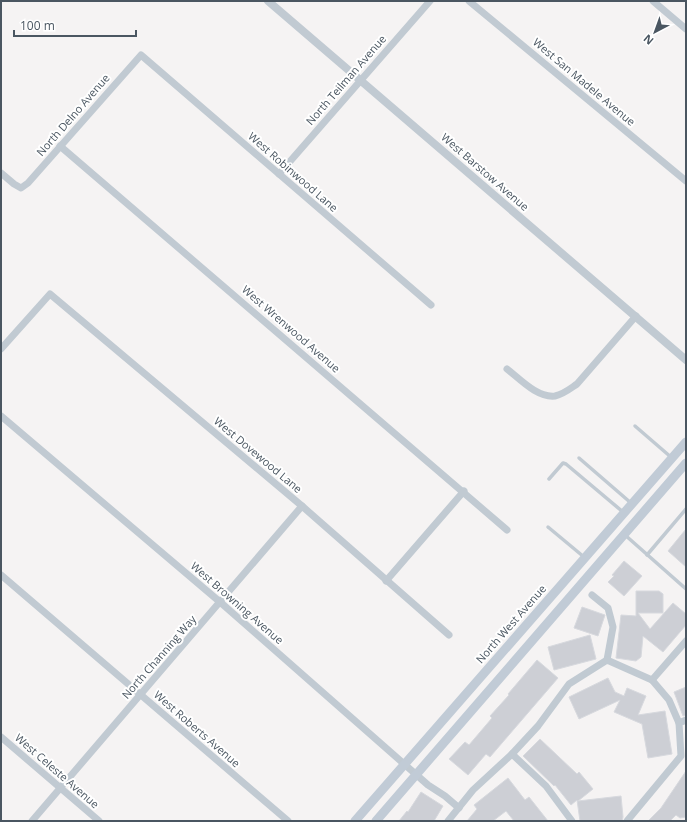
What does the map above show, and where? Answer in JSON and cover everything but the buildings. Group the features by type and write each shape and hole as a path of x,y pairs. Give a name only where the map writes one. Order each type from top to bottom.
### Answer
{"main road":[{"name":"North West Avenue","path":"355,821 686,442"},
{"path":"376,821 686,463"}],"street":[{"name":"West Barstow Avenue","path":"268,1 686,360"},
{"name":"North Teilman Avenue","path":"279,174 430,1"},
{"name":"West San Madele Avenue","path":"469,1 686,181"},
{"path":"653,1 686,30"},
{"name":"North Delno Avenue","path":"1,173 21,188 28,183 141,55"},
{"name":"West Robinwood Lane","path":"141,55 431,305"},
{"name":"West Wrenwood Avenue","path":"60,146 464,491 507,530"},
{"name":"West Dovewood Lane","path":"1,349 50,294 302,506 449,635"},
{"path":"507,369 531,388 543,394 555,396 567,391 577,384 636,316"},
{"name":"West Browning Avenue","path":"1,417 220,602 404,764 459,808"},
{"path":"386,581 464,491"},
{"name":"North Channing Way","path":"32,821 302,506"},
{"name":"West Roberts Avenue","path":"1,575 288,821"},
{"path":"448,821 472,790 512,754 538,726 569,684 607,660 613,628 608,608 592,595"},
{"path":"652,680 686,641"},
{"path":"607,660 652,680 669,700 683,722 682,756 627,821"},
{"name":"West Celeste Avenue","path":"1,737 99,821"},
{"path":"512,754 546,786 572,821"}],"lane":[{"path":"635,426 672,458"},
{"path":"579,458 632,503"},
{"path":"549,479 563,463 566,464 624,513"},
{"path":"647,555 686,509"},
{"path":"548,527 585,558"},
{"path":"624,534 686,589"}]}
